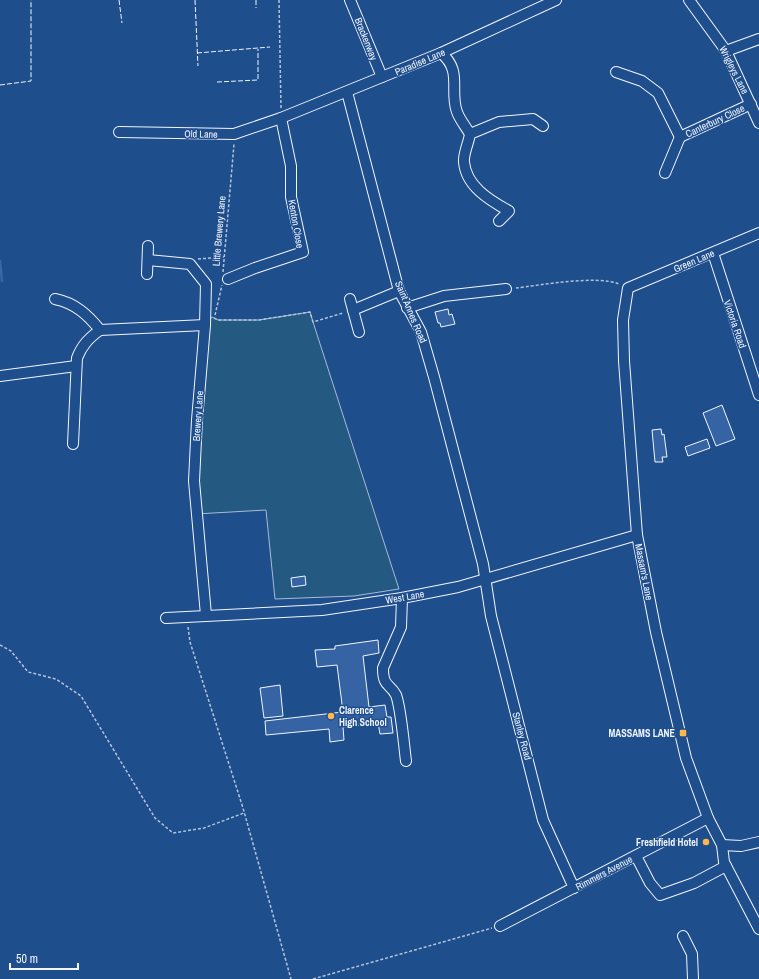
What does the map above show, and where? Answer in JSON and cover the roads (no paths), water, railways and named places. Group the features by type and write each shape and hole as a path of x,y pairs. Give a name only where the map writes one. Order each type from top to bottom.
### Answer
{"street":[{"name":"Brackenway","path":"350,0 382,78"},
{"name":"Paradise Lane","path":"281,118 441,53 556,0"},
{"name":"Wrigleys Lane","path":"689,0 726,51 759,123"},
{"path":"726,51 759,39"},
{"path":"441,53 448,59 454,69 454,93 457,112 470,134 464,161 471,182 490,200 509,211 499,221"},
{"name":"Canterbury Close","path":"616,72 642,81 658,93 680,137"},
{"name":"Saint Annes Road","path":"347,92 399,291 421,332 434,377 483,564 485,580"},
{"name":"Canterbury Close","path":"665,173 680,137 751,104"},
{"path":"470,134 499,122 534,115 543,126"},
{"name":"Old Lane","path":"119,132 234,134 281,118"},
{"name":"Kenton Close","path":"224,277 303,252 291,197 292,166 281,118"},
{"name":"Green Lane","path":"628,288 759,233"},
{"path":"147,274 148,246"},
{"name":"Victoria Road","path":"713,253 722,285 759,394"},
{"name":"Brewery Lane","path":"148,260 190,264 206,284 209,321 197,420 194,482 206,615"},
{"name":"Massam's Lane","path":"628,288 623,320 624,361 637,535 656,632 686,758 708,818 722,845 726,866 759,929"},
{"path":"407,308 444,296 506,289"},
{"path":"353,310 399,291"},
{"path":"55,299 66,301 85,314 100,330"},
{"path":"350,299 359,332"},
{"path":"73,444 76,366 82,347 90,337 100,330 209,321"},
{"path":"0,376 76,366"},
{"name":"West Lane","path":"166,618 322,610 402,598 485,580 637,535"},
{"name":"Stanley Road","path":"485,580 491,616 543,820 574,888"},
{"path":"402,598 401,627 383,668 383,675 387,687 396,695 406,761"},
{"name":"Rimmers Avenue","path":"500,926 708,818"},
{"path":"722,845 741,846 759,842"},
{"path":"636,856 650,883 660,895 694,883 726,866"},
{"path":"683,936 692,954 693,979"}],"waterway":[{"path":"0,261 2,281"}],"place":[{"name":"Clarence High School","path":"331,716"},
{"name":"MASSAMS LANE","path":"683,733"},
{"name":"Freshfield Hotel","path":"706,842"}]}
